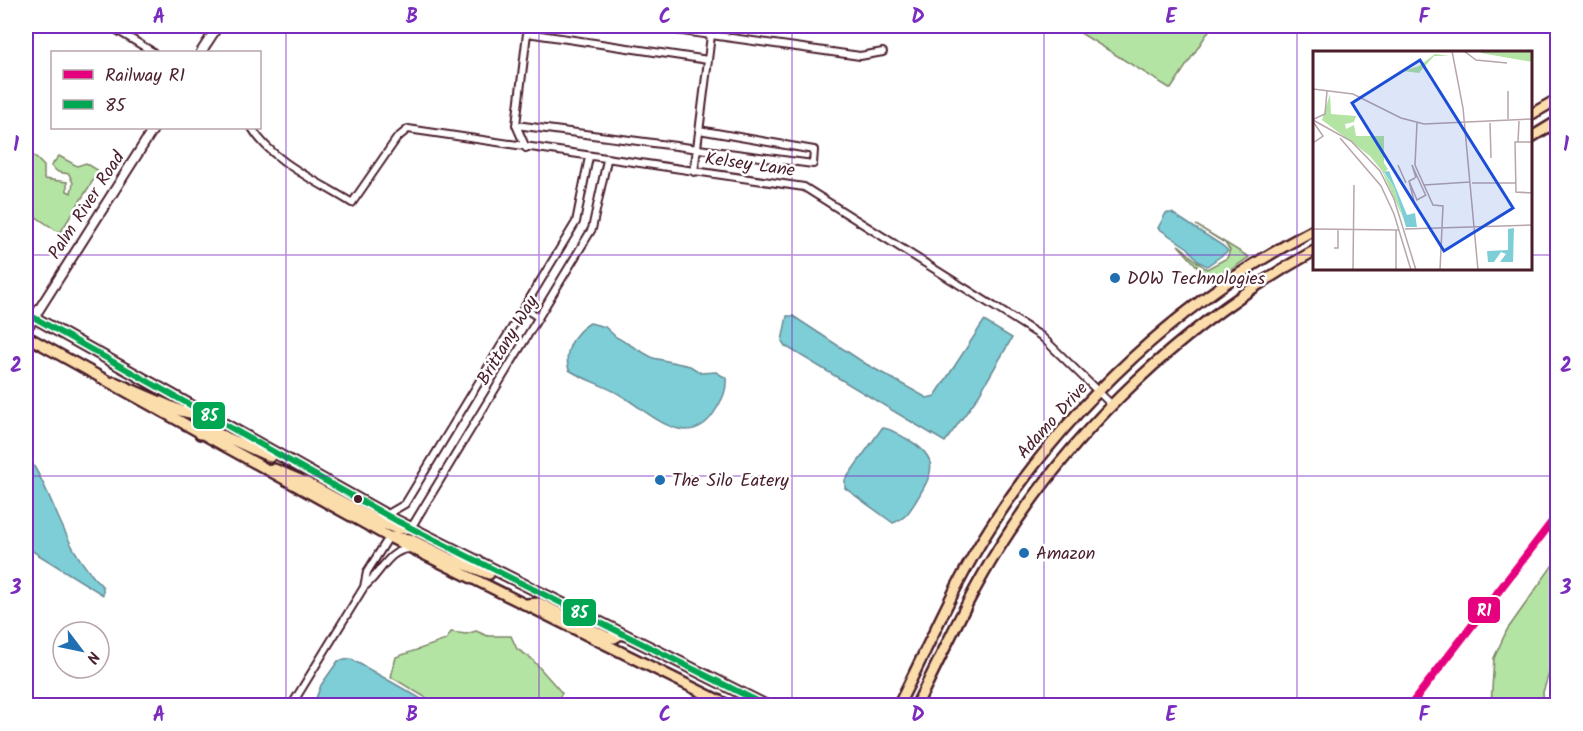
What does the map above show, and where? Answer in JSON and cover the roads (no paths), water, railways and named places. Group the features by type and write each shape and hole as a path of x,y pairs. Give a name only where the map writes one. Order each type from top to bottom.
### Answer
{"main road":[{"path":"1532,115 1557,99"},
{"path":"1532,137 1557,121"},
{"name":"Adamo Drive","path":"898,705 948,602 989,529 1028,473 1099,392 1140,352 1194,307 1271,254 1313,231"},
{"name":"Adamo Drive","path":"915,705 965,607 1005,539 1041,487 1112,405 1156,362 1204,323 1255,287 1313,252"},
{"path":"29,315 386,515 509,579 767,705"},
{"path":"26,336 389,537 730,705"},
{"path":"98,377 127,386 182,411 211,417"},
{"path":"200,434 217,434 316,476"},
{"path":"257,465 307,483 384,524 397,529 411,528"},
{"path":"389,537 410,538 451,560 509,579"},
{"path":"524,604 539,603 607,637 614,638 621,634"}],"street":[{"path":"110,26 151,51"},
{"path":"202,51 218,26"},
{"path":"526,148 516,125 528,26"},
{"path":"647,26 860,56 883,52"},
{"path":"527,33 708,60"},
{"path":"694,172 711,36"},
{"path":"516,125 813,164 814,150 699,130"},
{"name":"Palm River Road","path":"26,330 29,315 153,129"},
{"name":"Kelsey Lane","path":"253,129 258,138 274,152 352,203 397,138 408,129 589,158 804,187 1041,336 1112,405"},
{"name":"Brittany Way","path":"386,515 405,504 576,222 589,158"},
{"name":"Brittany Way","path":"411,528 592,229 607,160"},
{"path":"524,308 538,317"},
{"path":"460,415 474,424"},
{"path":"364,587 367,572 389,537"},
{"path":"291,705 364,587 375,578 395,553 413,549"}],"water":[{"path":"1166,213 1172,213 1228,251 1207,266 1199,262 1188,248 1158,228"},
{"path":"787,316 793,316 866,364 927,398 935,396 984,321 1012,338 977,398 945,442 785,346 782,341"},
{"path":"590,323 605,327 616,337 653,358 690,366 701,373 716,372 726,378 724,394 717,408 706,422 694,429 682,430 669,426 619,394 569,370 568,356 571,343"},
{"path":"882,428 892,430 918,446 925,453 931,467 927,482 911,508 904,517 893,523 845,488 845,480"},
{"path":"26,454 45,488 68,539 89,572 103,587 103,595 26,547"},
{"path":"351,659 432,705 318,705 315,701 321,685 338,661"}],"rail line":[{"name":"R1","path":"1410,706 1558,514"}],"place":[{"name":"DOW Technologies","path":"1115,278"},
{"name":"The Silo Eatery","path":"660,480"},
{"name":"Amazon","path":"1024,553"}]}
